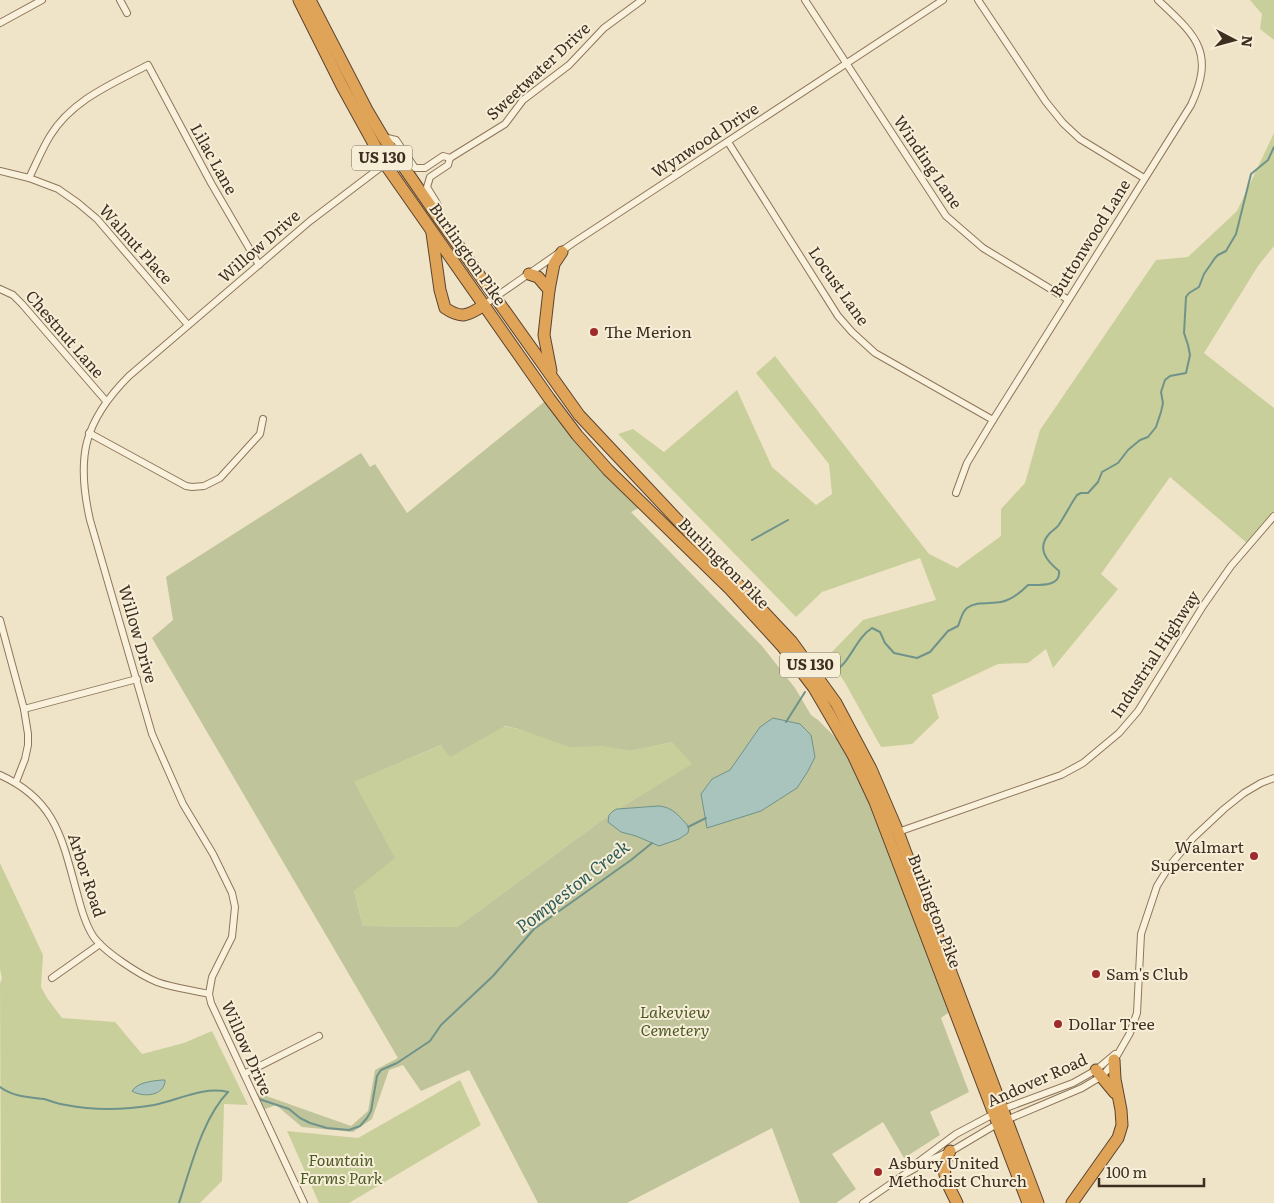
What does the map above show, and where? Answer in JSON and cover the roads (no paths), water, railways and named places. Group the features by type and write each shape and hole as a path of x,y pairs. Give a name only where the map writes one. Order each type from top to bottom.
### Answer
{"highway":[{"name":"Burlington Pike","path":"299,0 342,86 385,164 549,398 592,453 730,589 782,646 814,688 853,755 875,802 955,1008 1038,1203"},
{"name":"Burlington Pike","path":"310,0 367,110 383,136 494,297 579,415 760,606 808,662 836,703 871,769 898,832 1000,1117 1028,1203"},
{"path":"431,231 440,290 445,308 454,314 465,316 484,305"},
{"path":"553,378 545,349 544,335 554,264 562,252"},
{"path":"529,274 538,277 549,290"},
{"path":"1072,1203 1118,1138 1122,1125 1114,1079 1117,1055"},
{"path":"1099,1073 1119,1099"},
{"path":"950,1151 945,1160 945,1179 957,1203"},
{"path":"1022,1188 1024,1203"}],"street":[{"path":"0,23 42,0"},
{"path":"120,0 127,13"},
{"name":"Sweetwater Drive","path":"438,217 438,205 427,187 430,177 448,165 450,158 505,124 523,100 569,65 604,28 642,0"},
{"name":"Winding Lane","path":"805,0 946,216 983,248 1067,299"},
{"name":"Wynwood Drive","path":"484,305 943,0"},
{"path":"978,0 1046,102 1063,123 1080,139 1144,178"},
{"name":"Buttonwood Lane","path":"956,494 967,463 1067,299 1191,105 1198,89 1201,74 1200,51 1194,38 1158,0"},
{"name":"Lilac Lane","path":"29,178 49,137 74,107 88,97 148,65 211,183 259,265"},
{"name":"Sweetwater Drive","path":"383,136 396,140 415,168 425,168 443,156 450,158"},
{"name":"Locust Lane","path":"728,142 838,316 852,332 875,353 993,420"},
{"name":"Willow Drive","path":"304,1203 211,1003 209,994 212,977 232,937 235,907 229,884 182,804 152,734 84,496 83,461 89,433 106,401 129,376 310,221 385,164"},
{"name":"Walnut Place","path":"0,171 29,178 58,189 78,202 97,219 188,325"},
{"name":"Chestnut Lane","path":"0,289 12,295 22,304 106,401"},
{"path":"89,433 186,486 192,487 204,486 220,478 260,434 263,419"},
{"name":"Industrial Highway","path":"898,832 1061,775 1082,763 1119,732 1138,711 1202,606 1231,566 1274,516"},
{"path":"0,620 24,709 28,745 16,782"},
{"path":"24,709 137,679"},
{"name":"Arbor Road","path":"0,775 16,782 37,798 55,822 63,840 85,920 100,944 148,978 159,983 209,994"},
{"path":"1117,1055 1130,1034 1137,1013 1141,934 1157,886 1170,865 1193,838 1224,809 1244,793 1274,778"},
{"path":"52,978 100,944"},
{"path":"244,1074 319,1036"},
{"name":"Andover Road","path":"905,1174 956,1134 1082,1088 1117,1055"},
{"name":"Andover Road","path":"863,1203 916,1167 950,1151 1000,1117 1099,1073 1117,1055"}],"water":[{"path":"773,718 800,724 811,735 815,757 808,771 797,788 761,811 707,828 701,794 712,779 730,770 760,727"},
{"path":"659,806 672,810 679,816 689,827 688,833 679,839 659,846 621,832 608,822 609,815 617,809"},
{"path":"165,1080 161,1089 153,1094 147,1095 132,1091 141,1084"}],"waterway":[{"name":"Pompeston Creek","path":"833,673 844,663 861,638 872,628 880,632 885,643 894,653 917,658 930,652 948,631 958,626 963,612 967,608 979,604 1005,601 1028,585 1048,584 1057,580 1059,571 1047,559 1043,550 1045,539 1058,526 1077,495 1088,493 1098,482 1102,472 1118,463 1128,450 1140,440 1148,437 1156,427 1163,403 1161,392 1165,380 1170,376 1186,373 1190,355 1184,333 1186,297 1199,287 1204,274 1215,258 1226,251 1236,234 1251,174 1268,160 1274,147"},
{"path":"752,540 788,520"},
{"name":"Pompeston Creek","path":"786,722 805,692"},
{"name":"Pompeston Creek","path":"688,827 706,818"},
{"name":"Pompeston Creek","path":"259,1099 289,1109 300,1118 327,1128 349,1130 360,1126 371,1111 377,1076 381,1070 397,1063 430,1041 441,1025 493,976 534,929 652,843"},
{"name":"Pompeston Creek","path":"0,1087 21,1096 77,1107 99,1109 121,1109 154,1105 200,1092 228,1092"},
{"path":"179,1203 204,1129 219,1103 228,1092"}],"place":[{"name":"The Merion","path":"594,332"},
{"name":"Walmart Supercenter","path":"1254,856"},
{"name":"Sam's Club","path":"1096,974"},
{"name":"Dollar Tree","path":"1058,1024"},
{"name":"Asbury United Methodist Church","path":"878,1172"}],"park label":[{"name":"Lakeview Cemetery","path":"675,1021"},
{"name":"Fountain Farms Park","path":"341,1169"}]}
